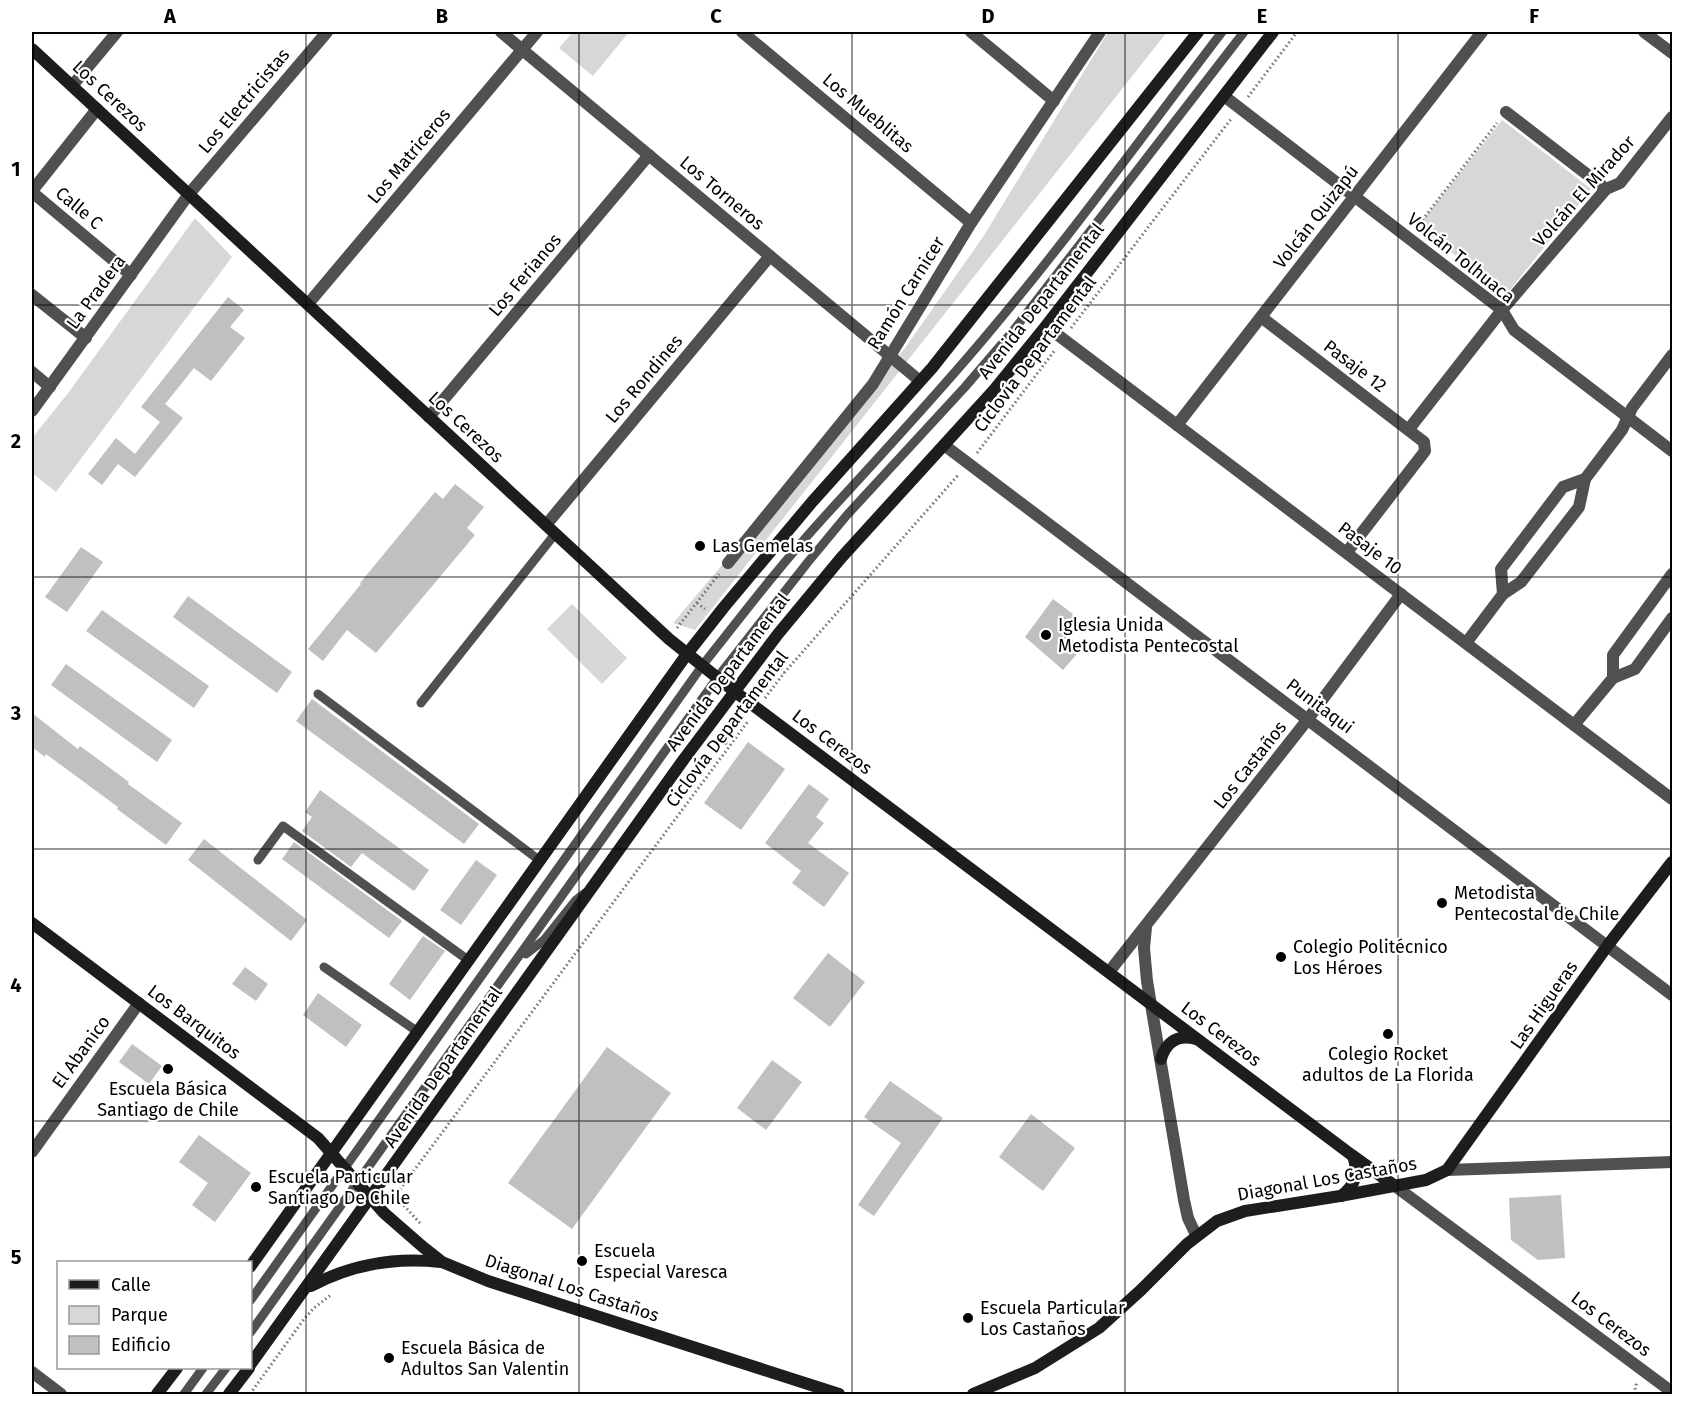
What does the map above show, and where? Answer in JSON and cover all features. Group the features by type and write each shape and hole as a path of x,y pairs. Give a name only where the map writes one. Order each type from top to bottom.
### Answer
{"street":[{"path":"72,86 117,32"},
{"name":"Los Electricistas","path":"189,194 327,32"},
{"name":"Los Torneros","path":"501,32 920,381"},
{"name":"Los Matriceros","path":"308,304 537,32"},
{"name":"Los Mueblitas","path":"742,32 971,223"},
{"path":"971,32 1054,101"},
{"name":"Ramón Carnicer","path":"728,563 873,384 971,223 1101,32"},
{"path":"252,1264 687,654 805,510 920,381 1198,32"},
{"name":"Avenida Departamental","path":"252,1363 778,634 841,558 994,390 1274,32"},
{"name":"Volcán Quizapú","path":"1177,424 1482,32"},
{"path":"1644,32 1672,53"},
{"name":"Los Cerezos","path":"32,49 687,654 734,692 1150,1004 1672,1392"},
{"name":"Volcán Tolhuaca","path":"1224,96 1502,310 1514,330 1672,451"},
{"path":"32,192 97,109"},
{"path":"1506,112 1606,189"},
{"name":"Volcán El Mirador","path":"1409,429 1502,310 1606,189 1620,183 1672,117"},
{"name":"Los Ferianos","path":"429,417 649,155"},
{"name":"Calle C","path":"32,192 131,275"},
{"name":"La Pradera","path":"32,411 189,194"},
{"name":"Los Rondines","path":"551,530 770,256"},
{"path":"32,295 86,338"},
{"name":"Pasaje 12","path":"1261,317 1424,442 1422,455 1347,552"},
{"name":"Pasaje 10","path":"1046,326 1672,799"},
{"path":"1466,643 1503,594 1521,582 1579,507 1585,479 1622,430 1632,408 1672,355"},
{"path":"32,372 50,387"},
{"name":"Punitaqui","path":"944,446 1672,995"},
{"path":"1503,594 1502,569 1563,487 1585,479"},
{"path":"1613,678 1614,655 1672,574"},
{"name":"Los Castaños","path":"1109,972 1308,719 1401,594"},
{"path":"1574,725 1613,678 1635,669 1672,618"},
{"name":"Las Higueras","path":"1447,1170 1608,945 1672,862"},
{"name":"Los Barquitos","path":"32,923 318,1138 331,1154"},
{"path":"1146,927 1144,948 1150,1004 1185,1209 1196,1235"},
{"name":"El Abanico","path":"32,1152 139,1003"},
{"path":"1161,1059 1164,1049 1170,1042 1189,1037 1199,1040"},
{"name":"Diagonal Los Castaños","path":"331,1154 400,1227 442,1262 488,1281 839,1395"},
{"path":"1340,1196 1350,1189 1356,1179 1357,1167 1353,1156"},
{"name":"Diagonal Los Castaños","path":"973,1395 1035,1368 1092,1332 1121,1310 1196,1235 1230,1215 1395,1186 1432,1178 1447,1170 1672,1162"},
{"path":"307,1288 338,1273 372,1263 408,1260 442,1262"},
{"path":"157,1395 176,1369"},
{"name":"Avenida Departamental","path":"229,1395 248,1369"},
{"path":"32,1372 61,1395"}],"lane":[{"path":"252,1298 702,666 824,517 923,410 993,328 1053,254 1222,32"},
{"path":"252,1330 717,678 847,515 959,394 1013,331 1244,32"},
{"path":"421,703 551,530"},
{"path":"318,694 539,860"},
{"path":"258,860 283,826 468,960"},
{"path":"515,963 544,940 576,900 595,885"},
{"path":"324,967 418,1032"},
{"path":"184,1395 202,1369"},
{"path":"206,1395 225,1369"}],"path":[{"name":"Ciclovía Departamental","path":"425,1229 395,1196 784,673 968,463 1298,32"},
{"path":"1408,238 1506,112"},
{"path":"669,639 728,563"},
{"path":"250,1395 304,1319 314,1308 337,1291"}],"green space":[{"path":"573,32 629,32 593,76 559,48"},
{"path":"1108,32 1167,32 695,630 673,623 905,348 983,237"},
{"path":"1502,120 1591,189 1506,295 1418,226"},
{"path":"195,218 232,257 56,492 32,473 32,438 69,392"},
{"path":"572,604 627,658 602,684 547,629"}],"building":[{"path":"228,297 244,310 230,327 245,338 211,381 194,368 165,404 183,418 135,477 118,464 102,485 88,474 116,438 135,454 160,422 141,407"},
{"path":"455,484 484,507 467,528 475,535 376,653 347,630 323,661 308,649 435,492 443,499"},
{"path":"81,547 103,562 67,612 45,597"},
{"path":"188,596 292,672 277,693 173,617"},
{"name":"Iglesia Unida Metodista Pentecostal","path":"1053,599 1073,614 1064,633 1082,648 1063,670 1025,637"},
{"path":"102,610 209,686 194,708 86,631"},
{"path":"66,664 172,740 157,762 51,685"},
{"path":"312,699 479,824 464,844 296,721"},
{"path":"32,713 78,749 80,746 182,823 166,845 46,754 45,757 32,747"},
{"path":"748,742 785,769 741,830 704,803"},
{"path":"809,784 829,799 816,817 824,823 808,843 849,873 824,907 792,883 801,871 765,843"},
{"path":"320,790 429,870 414,891 362,853 351,867 302,831 312,817 305,812"},
{"path":"204,839 307,920 291,941 188,860"},
{"path":"294,842 402,921 389,938 282,859"},
{"path":"476,860 497,875 461,925 440,910"},
{"path":"423,936 445,951 410,1000 389,984"},
{"path":"828,953 865,982 830,1027 793,998"},
{"path":"245,967 268,984 256,1001 232,984"},
{"path":"318,993 362,1025 346,1047 303,1015"},
{"path":"132,1044 162,1066 149,1084 119,1062"},
{"path":"607,1047 671,1093 572,1229 508,1183"},
{"path":"772,1060 802,1082 766,1130 737,1108"},
{"path":"890,1081 943,1118 874,1216 858,1205 901,1143 864,1117"},
{"path":"1031,1114 1075,1148 1043,1191 999,1157"},
{"path":"199,1135 251,1173 215,1222 192,1205 208,1183 179,1162"},
{"path":"1561,1195 1565,1258 1538,1260 1511,1240 1509,1198"}],"place":[{"name":"Las Gemelas","path":"700,546"},
{"name":"Iglesia Unida Metodista Pentecostal","path":"1046,635"},
{"name":"Metodista Pentecostal de Chile","path":"1442,903"},
{"name":"Colegio Politécnico Los Héroes","path":"1281,957"},
{"name":"Colegio Rocket adultos de La Florida","path":"1388,1034"},
{"name":"Escuela Básica Santiago de Chile","path":"168,1069"},
{"name":"Escuela Particular Santiago De Chile","path":"256,1187"},
{"name":"Escuela Especial Varesca","path":"582,1261"},
{"name":"Escuela Particular Los Castaños","path":"968,1318"},
{"name":"Escuela Básica de Adultos San Valentin","path":"389,1358"}]}
